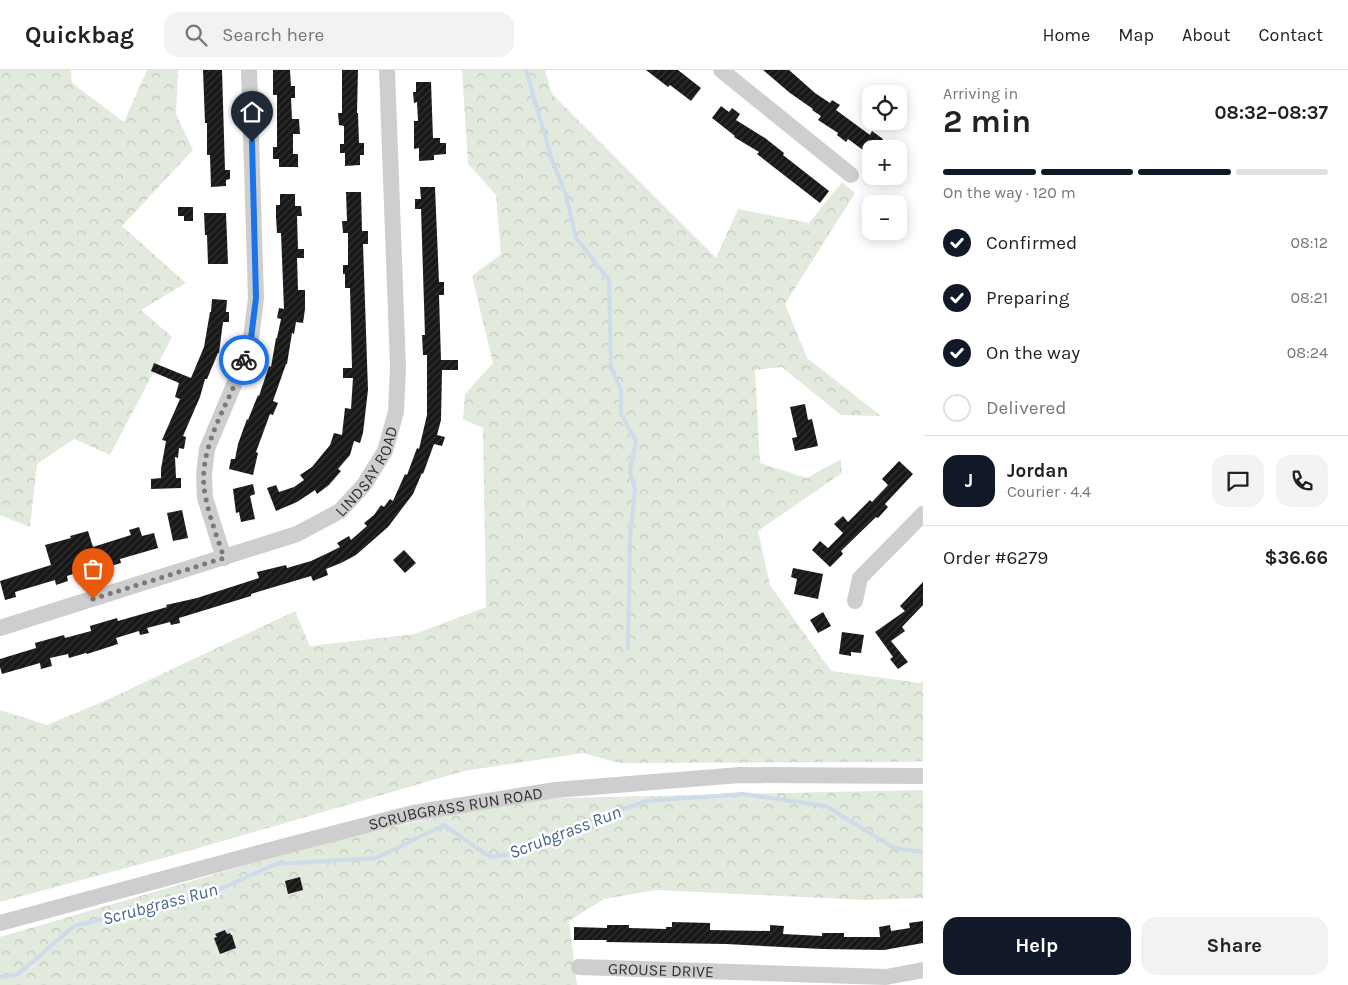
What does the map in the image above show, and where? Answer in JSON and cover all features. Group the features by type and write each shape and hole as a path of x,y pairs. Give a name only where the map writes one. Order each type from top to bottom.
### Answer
{"street":[{"path":"224,558 205,498 204,475 207,449 241,368 251,338 256,298 249,70"},
{"name":"LINDSAY ROAD","path":"0,628 297,534 340,511 364,485 385,451 396,412 398,368 387,70"},
{"path":"721,70 851,175"},
{"path":"855,601 860,578 923,514"},
{"name":"SCRUBGRASS RUN ROAD","path":"0,923 413,813 555,790 740,775 923,776"},
{"name":"GROUSE DRIVE","path":"579,966 886,977 923,970"}],"green space":[{"path":"0,70 71,70 72,83 124,122 147,70 178,70 176,114 193,150 122,226 186,283 141,310 172,337 110,455 74,439 37,464 30,527 0,515"},
{"path":"462,70 545,70 552,94 716,258 738,209 809,223 842,182 855,193 785,304 807,358 881,416 841,415 782,367 755,370 760,463 807,478 841,459 842,473 758,531 770,585 831,671 920,683 923,680 923,761 618,763 583,753 464,771 178,854 0,902 0,710 47,725 109,699 295,611 310,646 415,634 486,607 483,428 463,419 465,394 493,363 472,276 501,254 496,195 468,164"},
{"path":"923,790 923,898 866,900 656,890 604,899 569,921 577,985 0,985 0,937 325,842 518,799"}],"building":[{"path":"203,70 222,70 225,170 230,170 230,179 226,180 226,186 211,187 210,155 207,155 207,123 205,123"},
{"path":"273,70 290,70 291,86 295,86 295,98 291,98 292,119 299,119 300,134 293,134 293,154 298,154 298,167 279,167 279,159 273,159 273,147 277,147 277,95 273,95"},
{"path":"342,70 358,70 357,113 359,143 364,143 364,155 360,155 360,165 345,166 345,153 340,153 340,144 344,144 344,126 339,125 338,113 342,113"},
{"path":"646,70 678,70 701,88 691,101 670,85 668,87"},
{"path":"763,70 789,70 815,93 830,103 832,100 840,105 836,110 862,130 870,135 872,131 883,139 862,140 862,149 848,139 846,142 837,135 838,133 818,120 821,116 813,109 790,93"},
{"path":"416,82 431,82 433,138 440,138 440,143 446,143 446,154 434,155 434,160 419,161 419,148 414,149 414,121 418,121 417,102 414,103 413,92 416,92"},
{"path":"721,106 729,112 732,108 740,114 736,120 765,138 784,153 783,155 829,191 820,203 757,154 759,152 734,137 712,118"},
{"path":"420,187 435,187 439,282 444,282 444,295 439,295 441,360 458,360 458,370 442,370 441,420 437,435 445,437 442,446 434,444 413,494 388,527 356,555 326,569 328,575 313,581 311,576 251,594 251,596 179,618 180,623 171,625 170,622 147,628 149,633 140,635 139,631 116,638 118,644 87,654 69,658 68,654 50,658 52,666 41,669 40,663 2,674 0,659 36,648 35,643 64,635 65,638 91,631 90,626 117,618 118,621 167,607 166,605 197,598 259,578 257,572 286,565 287,568 311,561 340,547 337,543 349,536 351,540 367,526 364,523 374,515 381,505 384,507 390,499 393,501 405,474 407,475 417,448 419,449 427,415 427,355 423,355 422,335 425,335 421,209 415,209 415,199 421,199"},
{"path":"346,192 361,192 362,231 368,231 368,244 363,244 368,390 363,433 360,443 354,441 350,455 338,469 341,471 329,485 317,494 315,490 297,502 276,511 267,488 276,485 279,492 294,487 304,480 300,475 312,467 330,445 334,433 342,435 345,408 351,409 353,378 343,378 343,368 352,368 350,288 345,288 345,274 343,274 343,265 348,265 348,233 343,233 342,221 347,221"},
{"path":"280,194 295,194 295,206 301,206 302,216 297,216 298,249 304,249 304,258 297,258 298,290 305,290 305,309 303,323 296,322 294,334 292,333 287,364 273,401 278,403 273,415 270,414 256,452 258,453 253,475 229,469 231,459 235,459 247,419 259,396 269,366 271,367 281,319 277,318 279,308 284,309 281,233 277,233 276,217 276,205 280,205"},
{"path":"178,207 193,207 193,221 184,221 184,216 178,216"},
{"path":"204,213 226,213 228,264 208,264"},
{"path":"212,299 227,300 226,312 229,312 229,322 223,322 219,353 207,379 205,379 200,397 183,436 186,437 184,449 179,448 178,458 175,457 176,478 181,478 181,488 151,489 151,479 161,478 166,441 162,440 180,399 175,397 179,383 151,371 154,363 191,378 204,347"},
{"path":"805,404 808,420 812,419 818,446 795,451 792,438 797,437 790,407"},
{"path":"899,461 913,474 885,504 888,507 841,551 843,554 830,567 812,550 820,541 828,548 843,533 834,524 843,516 848,522 870,500 872,502 888,485 882,479"},
{"path":"253,484 255,494 250,496 255,519 241,522 239,512 236,513 233,489"},
{"path":"182,510 188,538 173,541 167,513"},
{"path":"139,527 142,536 154,533 158,548 120,559 121,563 111,566 110,563 76,572 67,576 68,581 56,585 55,580 15,592 16,597 5,600 0,581 51,565 45,545 88,531 93,547 131,535 129,530"},
{"path":"404,550 416,563 405,573 393,560"},
{"path":"793,568 823,574 818,599 794,594 797,579 791,577"},
{"path":"923,582 923,605 902,627 905,631 891,641 908,662 898,669 890,659 893,657 875,632 905,611 900,606"},
{"path":"823,612 831,626 818,633 810,620"},
{"path":"842,632 864,635 861,653 851,652 851,656 839,654"},
{"path":"300,877 303,890 288,894 285,881"},
{"path":"923,921 923,943 884,950 574,940 574,927 607,928 607,925 629,925 629,928 666,929 666,927 672,927 672,922 710,923 710,930 770,931 770,925 784,926 783,934 822,936 822,933 844,933 844,937 880,937 879,927 890,925 891,931 910,928 909,923"},
{"path":"225,930 227,934 230,933 232,935 236,948 220,954 214,938 217,937 215,934"}],"waterway":[{"path":"526,70 552,160 566,195 576,238 609,280 611,367 621,390 621,414 636,441 630,472 635,489 630,537 628,649"},
{"name":"Scrubgrass Run","path":"0,977 17,975 74,926 207,895 276,864 376,858 444,825 490,857 512,854 528,844 553,837 596,818 647,801 743,794 826,806 894,848 923,852"}],"way so far":[{"path":"93,599 224,558 205,498 204,475 207,449 244,360"}],"route":[{"path":"244,360 251,338 256,298 252,142"}]}
